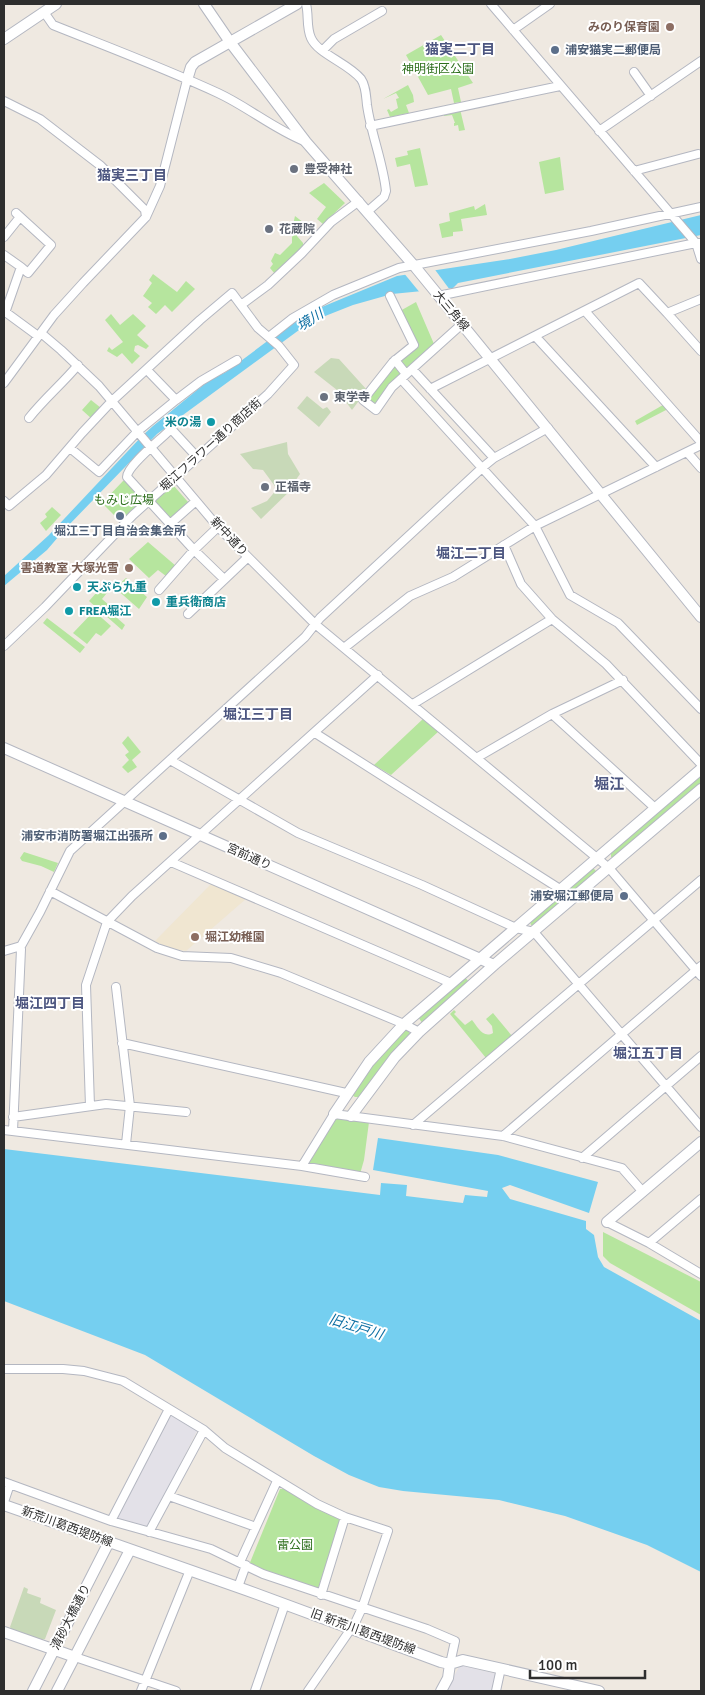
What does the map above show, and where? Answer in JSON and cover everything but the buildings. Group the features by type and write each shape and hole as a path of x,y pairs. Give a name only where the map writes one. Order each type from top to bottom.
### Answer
{"street":[{"name":"大三角線","path":"204,4 230,42 306,142 414,266 602,493 701,617"},
{"path":"4,383 54,315 146,217 162,178 191,66 297,4"},
{"path":"306,4 311,39 323,50 347,66 364,84 370,126 386,191 384,197 368,212"},
{"path":"491,4 673,217 697,242 701,259"},
{"path":"513,30 550,4"},
{"path":"4,39 48,7 53,25 187,80 244,106 290,135 306,142"},
{"path":"323,50 334,39 382,11"},
{"path":"599,131 701,61"},
{"path":"634,72 651,96"},
{"path":"370,126 560,86"},
{"path":"4,101 40,119 102,166 145,210 146,217"},
{"path":"634,171 698,154"},
{"path":"241,305 268,284 302,253 331,222 359,201"},
{"path":"4,501 9,506 46,475 82,432 112,402 200,320 232,293 261,331 270,338 293,318 333,295 386,273 582,233 673,217 701,207"},
{"path":"4,237 18,215 51,245 28,272 4,255"},
{"path":"436,294 697,242"},
{"path":"22,268 5,312 40,335 78,365 139,433"},
{"path":"430,389 639,283 701,351"},
{"path":"390,296 414,345 381,374 363,400 376,410 387,394 406,374 462,324"},
{"path":"667,313 701,299"},
{"path":"344,648 402,601 423,589 453,577 535,526 701,444 585,311"},
{"path":"535,336 656,467"},
{"name":"堀江フラワー通り商店街","path":"4,646 149,501 268,394 294,365 270,338"},
{"path":"70,448 100,472 176,400 237,360"},
{"path":"395,360 483,467 535,526 570,595 618,623 701,709"},
{"path":"30,418 40,404 78,365"},
{"path":"147,370 176,400"},
{"path":"406,374 430,389 494,458"},
{"path":"4,951 19,947 35,923 70,851 306,637 315,624 483,467 494,458 548,428"},
{"path":"197,457 173,431 169,431 150,446 126,474 194,550 224,579"},
{"name":"新中通り","path":"139,433 218,527 315,624 610,868 700,971"},
{"path":"687,452 701,468"},
{"path":"170,524 196,501"},
{"path":"159,590 194,550 218,527"},
{"path":"504,545 521,584 552,619 623,680 701,764"},
{"path":"188,614 247,558"},
{"path":"413,704 552,619"},
{"path":"90,1106 86,985 107,922 132,896 378,675"},
{"path":"478,757 552,714 623,680"},
{"path":"552,714 655,808"},
{"path":"315,733 560,889"},
{"name":"宮前通り","path":"4,748 494,965"},
{"path":"170,760 298,833 422,885 516,928 534,932 701,1127"},
{"path":"302,1166 346,1093 369,1062 404,1024 701,769"},
{"path":"351,1116 395,1057 419,1032 494,965 701,789"},
{"path":"172,862 451,983"},
{"path":"413,1125 701,880"},
{"path":"50,891 157,948 182,956 231,958 281,973 419,1032"},
{"path":"13,1131 21,949 19,947"},
{"path":"503,1136 622,1034 700,971"},
{"path":"116,988 130,1106 126,1144"},
{"path":"122,1042 346,1093"},
{"path":"582,1158 701,1056"},
{"path":"13,1117 90,1106 130,1106 186,1112"},
{"path":"334,1114 503,1136 622,1168 643,1192"},
{"path":"4,1130 302,1166 365,1177"},
{"path":"701,1142 608,1222 650,1243 701,1274"},
{"path":"650,1243 701,1199"},
{"path":"4,1369 63,1369 123,1381 204,1430 225,1448 276,1481 346,1518 388,1531 362,1608 352,1628 308,1691"},
{"path":"111,1521 169,1409"},
{"path":"149,1532 204,1430"},
{"path":"238,1587 243,1564 256,1527 276,1481"},
{"path":"4,1503 7,1483 111,1521 211,1549 263,1574 427,1629 454,1641 448,1678 441,1691"},
{"path":"169,1496 256,1527"},
{"name":"新荒川葛西堤防線","path":"4,1503 130,1550"},
{"path":"321,1594 346,1518"},
{"name":"清砂大橋通り","path":"33,1691 109,1542"},
{"name":"清砂大橋通り","path":"57,1691 130,1550"},
{"name":"旧 新荒川葛西堤防線","path":"130,1550 450,1664 463,1660 599,1691"},
{"path":"141,1691 190,1570"},
{"path":"254,1691 285,1604"},
{"path":"4,1632 176,1691"},
{"path":"496,1691 501,1668"}],"shaded area":[{"path":"212,883 247,898 186,951 168,948 155,941"},
{"path":"173,1414 196,1428 197,1431 149,1526 143,1527 118,1520 117,1516 170,1415"},
{"path":"460,1665 497,1674 493,1691 446,1691"}],"green space":[{"name":"神明街区公園","path":"441,35 473,83 458,88 461,102 454,103 451,89 428,95 406,55"},
{"path":"408,85 414,102 406,105 409,113 390,117 387,110 389,109 391,112 398,108 396,99 399,98 396,93 383,99"},
{"path":"460,109 465,130 459,131 458,125 454,126 455,123 452,115 444,116 443,113"},
{"path":"420,148 428,185 415,187 410,164 397,167 395,158 408,155 407,151"},
{"path":"560,157 564,190 545,194 539,162"},
{"path":"324,183 345,203 323,224 317,219 326,207 309,193"},
{"path":"485,204 487,215 461,219 463,231 453,232 453,236 442,238 439,224 450,221 449,213 474,206 475,210"},
{"path":"295,216 304,223 297,236 303,243 303,247 275,274 270,268 273,264 271,261 275,253 280,255 292,243 292,229"},
{"path":"153,274 177,292 186,281 195,289 172,312 165,305 156,314 148,307 152,303 143,296 152,283 149,280"},
{"path":"416,302 434,344 407,369 401,361 419,346 400,311"},
{"path":"111,314 120,325 133,314 146,326 137,335 149,346 146,349 138,345 135,346 134,351 140,356 132,364 122,353 117,357 107,351 109,347 112,350 123,342 105,320"},
{"path":"331,358 339,359 367,390 352,410 337,390 314,372"},
{"path":"396,365 403,373 376,403 372,404 368,400 392,366"},
{"path":"307,396 323,409 327,407 331,412 319,427 297,408"},
{"path":"91,400 101,408 92,419 82,410"},
{"path":"663,405 668,409 637,425 635,421"},
{"path":"287,442 288,454 300,474 293,484 294,487 261,519 251,508 267,501 277,489 263,470 253,469 240,454"},
{"name":"もみじ広場","path":"123,481 127,481 143,499 142,503 122,523 102,503"},
{"path":"171,485 188,502 187,506 172,519 168,518 155,504 155,500"},
{"path":"52,507 61,515 46,531 40,523 47,517 45,514"},
{"path":"148,542 176,566 166,576 158,570 149,578 129,559"},
{"path":"126,578 147,597 139,609 115,588"},
{"path":"105,583 111,588 102,599 118,613 116,617 125,625 122,630 89,601"},
{"path":"94,611 111,626 101,636 96,633 87,644 73,633"},
{"path":"47,618 85,647 80,653 43,623"},
{"path":"424,718 439,731 391,775 374,765"},
{"path":"128,736 141,752 132,760 137,767 128,773 122,767 129,760 125,755 129,752 122,743"},
{"path":"701,775 701,785 613,858 611,857 611,851"},
{"path":"24,852 58,863 54,872 22,861 20,858"},
{"path":"593,868 597,872 534,926 531,925 530,922"},
{"path":"464,976 469,982 423,1024 418,1017"},
{"path":"454,1010 456,1012 454,1014 465,1025 472,1020 486,1034 493,1033 492,1026 486,1019 493,1013 512,1036 486,1058 450,1014"},
{"path":"407,1029 411,1035 360,1097 352,1095 373,1064 403,1030"},
{"path":"337,1118 369,1122 364,1160 360,1174 309,1164 334,1120"},
{"path":"603,1232 701,1282 701,1315 610,1263 603,1256"},
{"name":"雷公園","path":"280,1489 284,1489 339,1518 340,1521 318,1589 316,1590 249,1565"},
{"path":"24,1587 28,1589 27,1593 41,1598 40,1603 56,1610 45,1639 40,1640 12,1630 10,1627"}],"water":[{"name":"境川","path":"701,215 701,235 458,283 453,288 392,294 353,305 310,322 157,434 47,550 4,586 4,576 49,535 153,426 207,382 226,372 285,328 317,309 397,276 556,250"},
{"name":"旧江戸川","path":"378,1138 498,1155 598,1182 589,1213 510,1185 502,1188 510,1199 586,1221 586,1229 594,1235 598,1257 604,1267 701,1321 701,1572 647,1545 565,1516 499,1500 379,1487 349,1475 314,1456 145,1355 4,1301 4,1149 380,1195 381,1183 407,1185 406,1196 463,1203 465,1195 487,1197 488,1191 373,1170"}],"pier":[{"path":"433,267 450,290 421,294 403,272"}],"place":[{"name":"みのり保育園","path":"670,27"},
{"name":"浦安猫実二郵便局","path":"555,50"},
{"name":"豊受神社","path":"294,169"},
{"name":"花蔵院","path":"269,229"},
{"name":"東学寺","path":"324,397"},
{"name":"米の湯","path":"211,422"},
{"name":"正福寺","path":"265,487"},
{"name":"堀江三丁目自治会集会所","path":"120,516"},
{"name":"書道教室 大塚光雪","path":"129,568"},
{"name":"天ぷら九重","path":"77,587"},
{"name":"重兵衛商店","path":"156,602"},
{"name":"FREA堀江","path":"69,611"},
{"name":"浦安市消防署堀江出張所","path":"163,836"},
{"name":"浦安堀江郵便局","path":"624,896"},
{"name":"堀江幼稚園","path":"195,937"}],"district":[{"name":"猫実二丁目","path":"460,49"},
{"name":"猫実三丁目","path":"132,175"},
{"name":"堀江二丁目","path":"471,553"},
{"name":"堀江三丁目","path":"258,714"},
{"name":"堀江","path":"609,784"},
{"name":"堀江四丁目","path":"50,1003"},
{"name":"堀江五丁目","path":"648,1053"}]}
